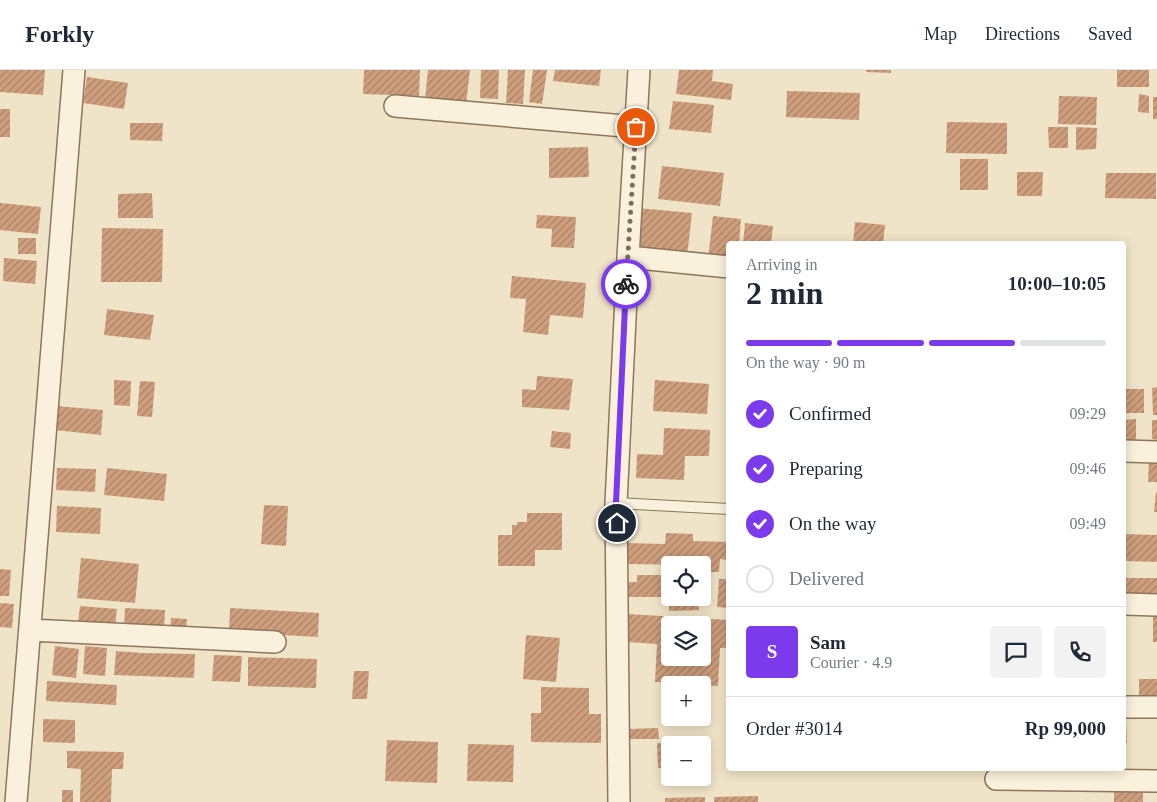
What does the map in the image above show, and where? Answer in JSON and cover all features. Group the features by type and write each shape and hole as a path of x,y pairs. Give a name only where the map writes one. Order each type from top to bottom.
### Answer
{"street":[{"path":"16,802 74,70"},
{"path":"619,802 616,503 639,70"},
{"path":"395,106 636,127"},
{"path":"628,257 726,267"},
{"path":"1126,451 1157,452"},
{"path":"1126,604 1157,605"},
{"path":"30,630 275,642"},
{"path":"1126,707 1157,707"},
{"path":"996,779 1157,781"}],"lane":[{"path":"616,503 726,509"}],"building":[{"path":"0,70 45,70 43,95 0,92"},
{"path":"364,70 420,70 419,96 363,94"},
{"path":"428,70 470,70 466,104 425,99"},
{"path":"481,70 499,70 498,99 480,98"},
{"path":"508,70 525,70 523,104 506,103"},
{"path":"533,70 547,70 542,104 529,102"},
{"path":"555,70 601,70 599,86 553,81"},
{"path":"679,70 713,70 712,81 733,84 731,100 676,94"},
{"path":"866,70 891,70 891,73 866,72"},
{"path":"1117,70 1149,70 1149,87 1117,87"},
{"path":"87,77 128,83 124,109 83,103"},
{"path":"787,91 860,93 859,120 786,117"},
{"path":"1139,94 1149,96 1149,113 1138,112"},
{"path":"1059,96 1097,97 1096,125 1058,124"},
{"path":"1153,97 1157,97 1157,119 1153,119"},
{"path":"673,101 714,105 711,133 669,129"},
{"path":"0,109 10,109 10,137 0,137"},
{"path":"947,122 1007,123 1007,154 946,153"},
{"path":"130,123 163,123 162,141 130,140"},
{"path":"1048,127 1068,127 1068,148 1049,148"},
{"path":"1076,127 1097,128 1096,149 1076,150"},
{"path":"588,147 589,177 549,178 549,148"},
{"path":"960,159 988,159 988,190 960,190"},
{"path":"662,166 724,173 720,206 658,199"},
{"path":"1017,172 1043,172 1042,196 1017,196"},
{"path":"1106,173 1156,173 1156,199 1105,198"},
{"path":"152,193 153,218 118,218 118,194"},
{"path":"0,203 41,207 38,234 0,230"},
{"path":"638,208 692,213 687,257 634,252"},
{"path":"537,215 576,217 574,248 551,247 552,229 536,228"},
{"path":"713,216 741,219 739,241 726,241 726,262 708,259"},
{"path":"855,222 885,225 883,241 853,241"},
{"path":"745,223 773,226 771,241 743,241"},
{"path":"102,228 163,229 162,282 101,282"},
{"path":"18,238 36,238 36,254 18,254"},
{"path":"4,258 37,261 35,284 3,281"},
{"path":"512,276 586,283 583,318 550,315 548,335 523,332 526,299 510,298"},
{"path":"107,309 154,315 150,340 104,335"},
{"path":"537,376 573,379 569,410 522,407 522,389 536,390"},
{"path":"114,380 131,381 130,406 114,405"},
{"path":"655,380 709,384 707,414 653,411"},
{"path":"140,381 155,382 152,417 137,416"},
{"path":"1157,387 1157,415 1153,415 1152,388"},
{"path":"1126,389 1144,389 1144,413 1126,413"},
{"path":"57,406 103,410 101,435 55,430"},
{"path":"1136,419 1136,443 1126,443 1126,420"},
{"path":"1152,420 1157,420 1157,440 1152,439"},
{"path":"664,428 710,430 709,456 685,456 684,480 636,478 637,454 663,455"},
{"path":"552,431 571,433 570,449 550,447"},
{"path":"1149,458 1157,458 1157,482 1148,482"},
{"path":"57,468 96,469 95,492 56,490"},
{"path":"107,468 167,474 164,501 104,495"},
{"path":"1156,492 1157,512 1154,512"},
{"path":"264,505 288,506 286,546 261,544"},
{"path":"57,506 101,508 100,534 56,532"},
{"path":"527,513 562,513 562,550 535,550 535,566 498,566 498,535 512,535 512,525 517,525 517,522 527,522"},
{"path":"666,533 693,534 693,541 726,542 726,560 720,559 719,572 711,572 711,556 661,556 661,564 623,564 624,543 665,544"},
{"path":"1126,534 1157,535 1157,562 1126,561"},
{"path":"81,558 139,564 135,603 77,598"},
{"path":"0,569 11,570 9,596 0,596"},
{"path":"637,575 661,575 661,597 626,597 626,582 637,582"},
{"path":"1126,578 1157,578 1157,600 1126,600"},
{"path":"719,579 726,579 726,608 717,607"},
{"path":"0,603 14,604 12,628 0,627"},
{"path":"80,606 117,609 115,626 78,623"},
{"path":"669,606 699,606 699,610 669,611"},
{"path":"125,608 165,610 164,631 124,628"},
{"path":"230,608 319,613 318,637 229,632"},
{"path":"628,614 662,616 661,666 711,666 711,619 726,620 726,648 720,648 718,686 711,686 711,676 661,676 661,682 655,682 657,644 627,642"},
{"path":"1153,617 1157,617 1157,642 1153,642"},
{"path":"171,618 187,619 186,634 170,633"},
{"path":"526,635 560,638 556,682 523,679"},
{"path":"55,646 79,649 76,678 52,675"},
{"path":"85,646 107,648 105,676 83,674"},
{"path":"116,651 195,654 194,678 114,675"},
{"path":"214,655 242,656 240,682 212,681"},
{"path":"248,657 317,659 316,688 248,686"},
{"path":"354,671 369,671 367,699 352,699"},
{"path":"1139,679 1157,679 1157,702 1139,702"},
{"path":"47,681 117,685 116,705 46,701"},
{"path":"541,687 589,688 589,714 601,714 601,743 531,742 531,713 541,713"},
{"path":"43,719 75,720 75,743 43,742"},
{"path":"658,728 659,739 628,739 628,729"},
{"path":"387,740 438,742 437,783 385,781"},
{"path":"657,743 661,743 661,768 658,768"},
{"path":"468,744 514,745 513,782 467,781"},
{"path":"67,751 124,752 123,769 112,769 111,802 80,802 81,769 67,768"},
{"path":"1114,786 1143,786 1143,802 1114,802"},
{"path":"62,790 73,790 73,802 62,802"},
{"path":"758,796 758,802 714,802 714,797"},
{"path":"705,797 705,802 665,802 665,798"}],"way so far":[{"path":"626,284 636,127"}],"route":[{"path":"617,523 616,503 626,284"}]}
